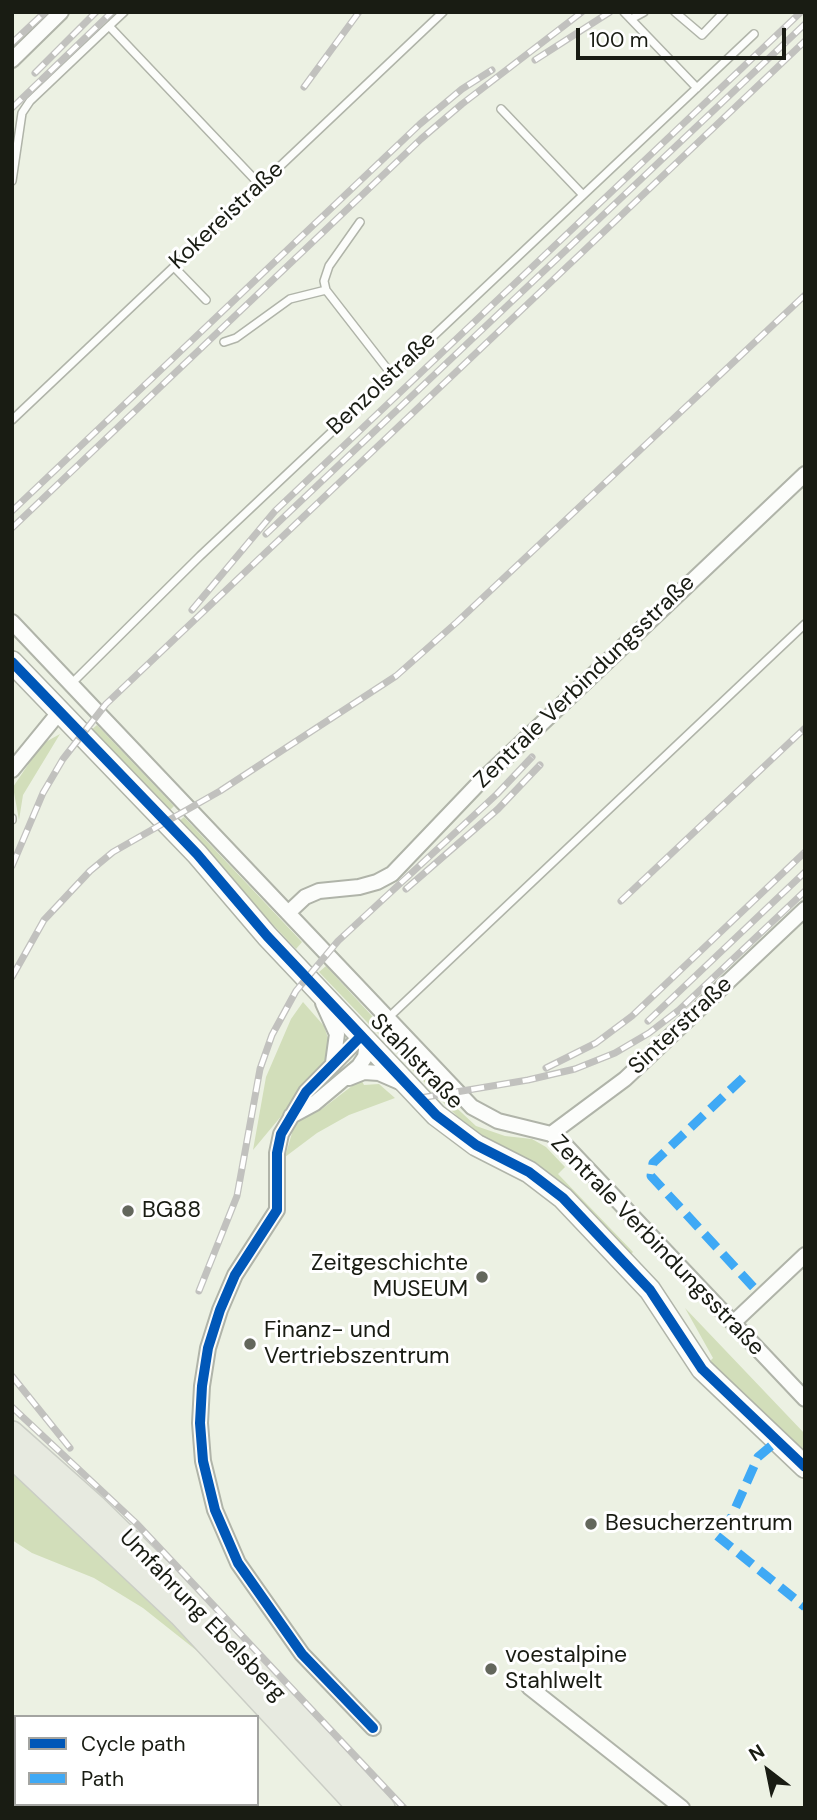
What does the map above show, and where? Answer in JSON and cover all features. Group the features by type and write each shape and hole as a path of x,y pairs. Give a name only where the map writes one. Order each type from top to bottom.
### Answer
{"main road":[{"name":"Umfahrung Ebelsberg","path":"12,1433 94,1506 192,1602 383,1808"},
{"name":"Umfahrung Ebelsberg","path":"12,1456 180,1614 360,1808"}],"street":[{"path":"12,60 61,12"},
{"name":"Zentrale Verbindungsstraße","path":"288,913 305,897 319,891 368,885 392,874 479,783 805,474"},
{"name":"Zentrale Verbindungsstraße","path":"12,622 472,1107 498,1121 551,1134 566,1146 805,1399"},
{"name":"Stahlstraße","path":"12,662 197,854 364,1040 450,1127 477,1145 529,1172 563,1198 654,1296 702,1369 805,1467"},
{"path":"12,771 61,710"},
{"name":"Sinterstraße","path":"551,1134 625,1079 805,909"},
{"path":"314,986 338,1034 333,1063"},
{"path":"364,1040 333,1063 306,1092 290,1117 277,1153 277,1210 235,1275 208,1348 202,1386 203,1461 222,1530 243,1572 302,1654 373,1728"},
{"path":"290,1117 316,1103 344,1080 365,1057 364,1040"},
{"path":"344,1080 364,1072 379,1073 408,1086"},
{"path":"733,1323 805,1255"},
{"path":"529,1687 682,1808"}],"lane":[{"path":"12,181 22,113 43,89 124,12"},
{"name":"Kokereistraße","path":"12,420 443,12"},
{"path":"624,12 697,88"},
{"path":"631,19 644,12"},
{"path":"676,12 702,35 724,12"},
{"path":"109,26 260,185"},
{"name":"Benzolstraße","path":"71,684 200,556 754,34"},
{"path":"501,108 583,195"},
{"path":"360,222 329,266 324,281 326,290 392,375"},
{"path":"174,267 206,299"},
{"path":"224,342 236,338 290,299 326,290"},
{"path":"387,1018 805,624"}],"green space":[{"path":"97,725 174,806 167,813 90,731"},
{"path":"60,734 23,795 19,820 13,787 42,744"},
{"path":"184,817 302,942 296,949 177,823"},
{"path":"326,966 440,1090 433,1091 319,972"},
{"path":"303,1002 324,1026 331,1047 327,1061 253,1150 266,1077 291,1019"},
{"path":"361,1079 364,1085 379,1084 395,1098 349,1115 317,1133 285,1157 294,1126 302,1118 322,1109"},
{"path":"447,1099 476,1126 505,1136 532,1139 546,1147 565,1167 558,1174 633,1252 630,1255 468,1127 441,1100"},
{"path":"685,1308 805,1434 805,1455 715,1370 710,1361 713,1358"},
{"path":"12,1467 100,1547 206,1658 143,1608 94,1578 32,1553 12,1540"}],"railway":[{"path":"12,43 45,12"},
{"path":"35,73 96,12"},
{"path":"12,108 112,12"},
{"path":"304,87 359,12"},
{"path":"12,528 421,139 582,12"},
{"path":"535,60 610,12"},
{"path":"192,610 275,511 801,12"},
{"path":"266,534 805,24"},
{"path":"12,866 43,793 63,759 106,704 805,41"},
{"path":"12,511 420,124 462,89 492,70"},
{"path":"12,977 44,920 90,871 113,852 220,791 396,676 805,295"},
{"path":"621,901 805,728"},
{"path":"199,1291 237,1196 260,1069 272,1035 296,991 338,941 497,794 532,757"},
{"path":"406,889 498,809 540,765"},
{"path":"546,1068 596,1043 632,1016 805,852"},
{"path":"648,1021 805,872"},
{"path":"420,1098 528,1080 575,1069 615,1053 649,1033 679,1010 805,891"},
{"path":"12,1376 70,1448"},
{"path":"12,1407 136,1523 404,1808"}],"marked path":[{"path":"743,1078 653,1163 651,1176 756,1290"},
{"path":"771,1446 758,1457 731,1518 716,1535 805,1607"}],"cycle path":[{"path":"12,662 197,854 267,936 436,1115 476,1145 529,1172 563,1198 650,1290 702,1369 805,1467"},
{"path":"361,1036 306,1092 281,1134 277,1153 277,1210 235,1275 220,1310 208,1348 200,1423 203,1461 215,1510 238,1563 302,1654 373,1728"}],"place":[{"name":"BG88","path":"128,1211"},
{"name":"Zeitgeschichte MUSEUM","path":"482,1277"},
{"name":"Finanz- und Vertriebszentrum","path":"250,1344"},
{"name":"Besucherzentrum","path":"591,1524"},
{"name":"voestalpine Stahlwelt","path":"491,1669"}]}
